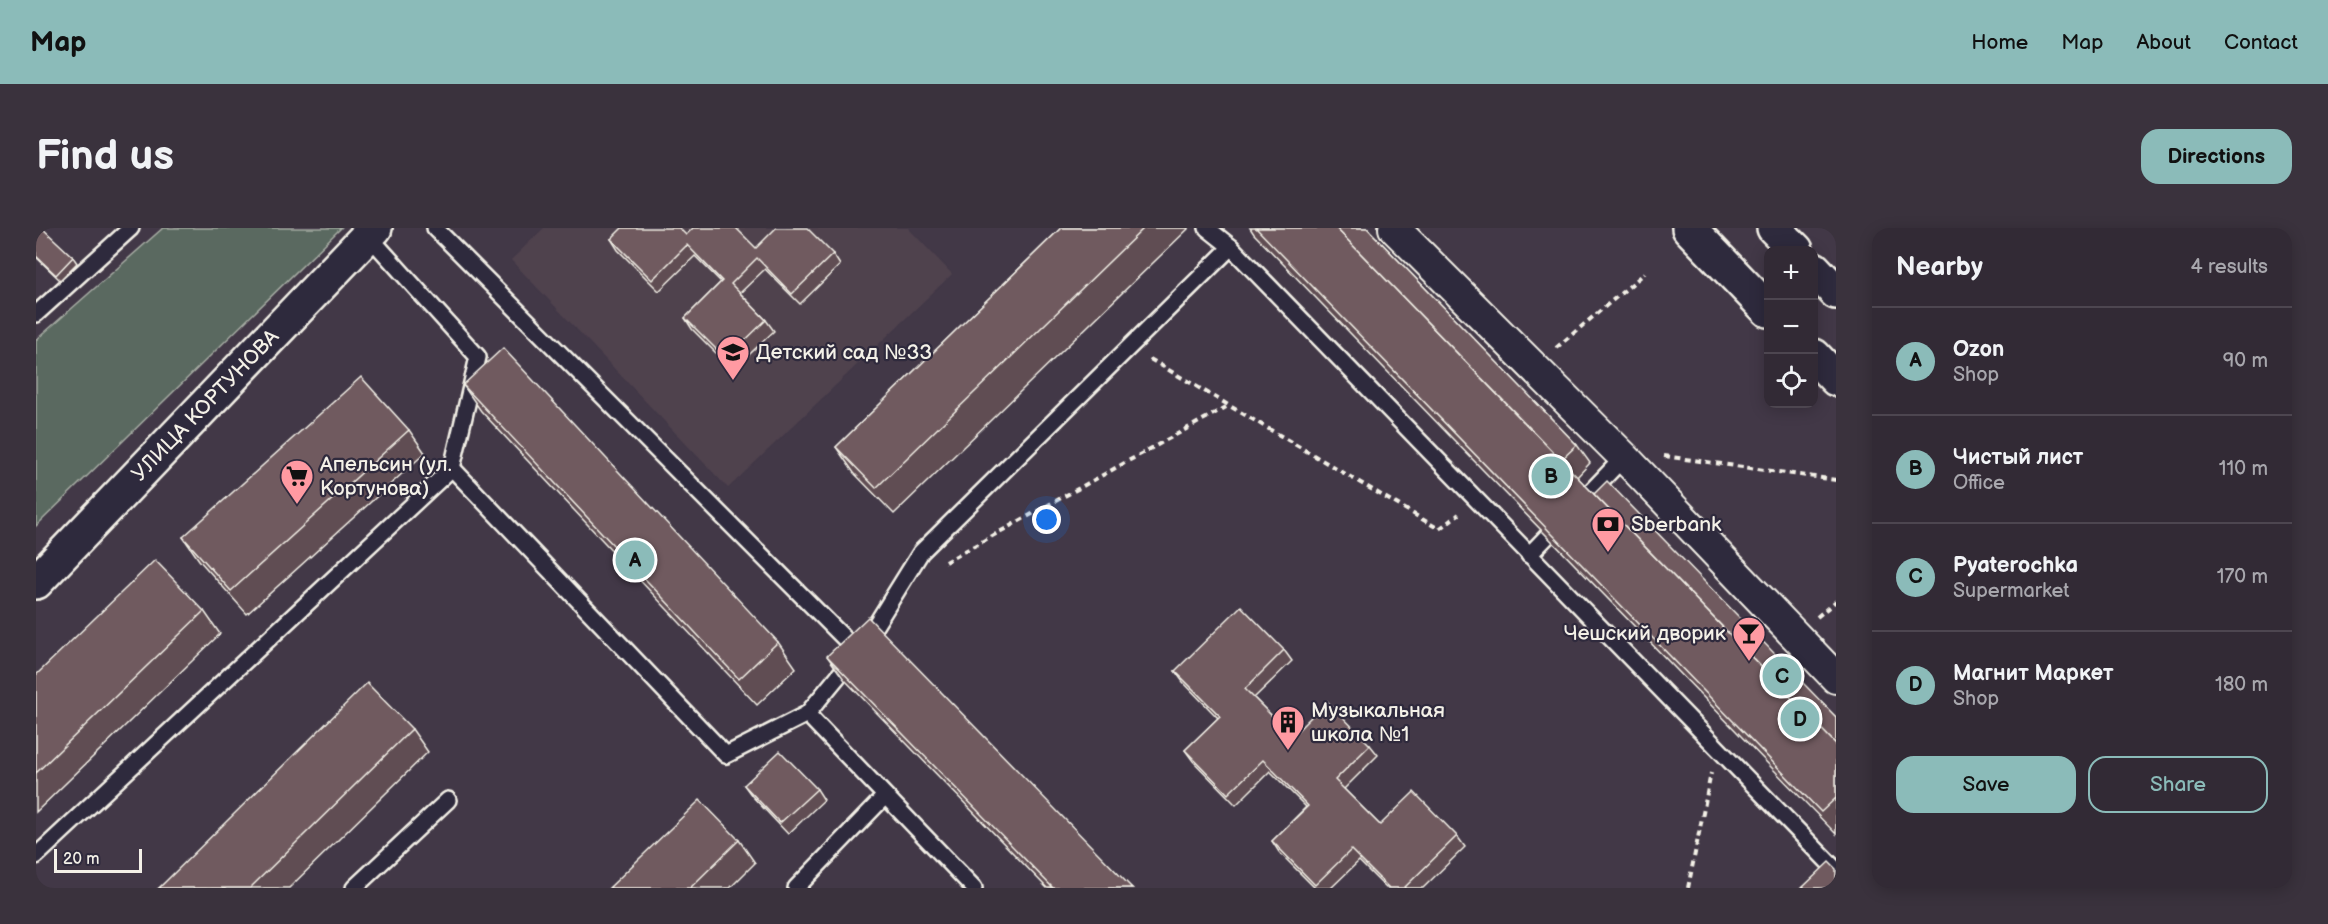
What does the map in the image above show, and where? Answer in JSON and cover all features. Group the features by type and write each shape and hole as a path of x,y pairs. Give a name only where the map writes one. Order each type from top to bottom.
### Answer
{"street":[{"path":"1394,228 1624,457 1836,678"},
{"path":"1689,228 1764,306"},
{"name":"УЛИЦА КОРТУНОВА","path":"36,582 371,231"},
{"path":"1818,273 1836,292"},
{"path":"1818,360 1836,379"}],"lane":[{"path":"36,314 131,228"},
{"path":"435,228 858,652"},
{"path":"1207,228 1231,247 1831,870"},
{"path":"36,856 452,468 478,357 371,231"},
{"path":"452,468 726,755 807,714 858,652 921,552 1231,247"},
{"path":"1529,555 1624,457"},
{"path":"807,714 974,888"},
{"path":"796,888 885,796"},
{"path":"354,888 448,800"}],"path":[{"path":"1556,348 1645,273"},
{"path":"1133,343 1155,364 1439,530 1475,500"},
{"path":"921,552 946,562 1228,406"},
{"path":"1624,457 1672,456 1836,480"},
{"path":"1688,888 1716,749"}],"shaded area":[{"name":"Детский сад №33","path":"544,228 908,228 952,274 728,488 511,260"}],"green space":[{"path":"163,228 341,228 36,526 36,340"}],"building":[{"path":"36,228 42,228 73,257 56,275 36,256"},
{"path":"622,228 679,228 686,235 693,228 736,228 756,248 776,228 807,228 833,254 792,294 757,258 731,284 766,320 726,359 685,318 722,281 687,245 652,280 611,239"},
{"path":"1061,228 1144,228 876,488 836,447"},
{"path":"1256,228 1336,228 1836,744 1836,798 1821,812"},
{"path":"1336,228 1367,228 1577,445 1561,460"},
{"path":"503,348 778,642 739,679 463,385"},
{"path":"361,377 409,430 231,591 183,537"},
{"path":"1607,481 1836,717 1836,744 1594,494"},
{"path":"155,560 204,611 36,773 36,675"},
{"name":"Музыкальная школа №1","path":"1241,606 1284,650 1245,689 1292,736 1327,701 1370,745 1335,780 1380,825 1414,792 1457,836 1404,888 1389,888 1351,850 1315,885 1272,841 1308,806 1263,760 1228,794 1185,750 1220,716 1175,671"},
{"path":"868,617 1132,888 1053,888 827,656"},
{"path":"367,683 412,729 250,888 159,888"},
{"path":"780,751 817,789 780,823 744,785"},
{"path":"700,800 739,840 690,888 609,888"},
{"path":"1829,862 1836,869 1836,888 1802,888"}],"place":[{"name":"Детский сад №33","path":"733,381"},
{"name":"Чистый лист","path":"1551,476"},
{"name":"Апельсин (ул. Кортунова)","path":"297,505"},
{"name":"Sberbank","path":"1608,553"},
{"name":"Ozon","path":"635,560"},
{"name":"Чешский дворик","path":"1749,662"},
{"name":"Pyaterochka","path":"1782,676"},
{"name":"Магнит Маркет","path":"1800,719"},
{"name":"Музыкальная школа №1","path":"1288,751"}]}
